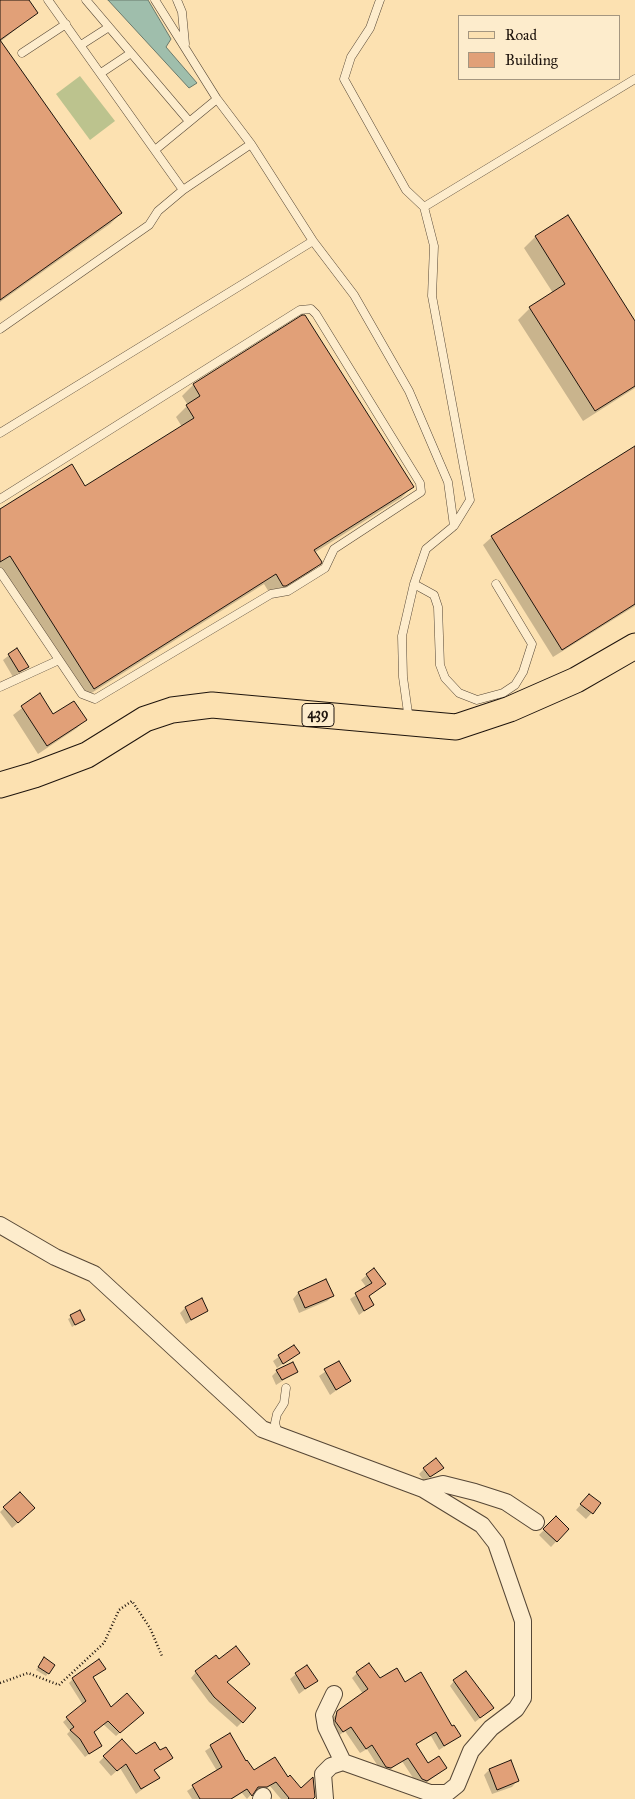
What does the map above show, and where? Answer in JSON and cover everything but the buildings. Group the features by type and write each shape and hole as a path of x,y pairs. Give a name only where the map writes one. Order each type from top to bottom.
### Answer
{"main road":[{"name":"439","path":"0,785 34,775 78,758 145,719 172,710 212,705 456,727 510,709 576,680 635,646"}],"street":[{"path":"0,1225 55,1257 94,1274 262,1428 278,1436 422,1489 482,1525 496,1543 523,1621 523,1698 516,1709 491,1728 476,1745 458,1785 447,1793 430,1793 343,1762 331,1766 323,1774 325,1799"},
{"path":"422,1489 443,1484 475,1492 506,1502 536,1522"},
{"path":"334,1694 324,1715 326,1726 343,1762"}],"lane":[{"path":"48,0 183,190"},
{"path":"86,0 188,120"},
{"path":"155,0 217,99 251,144 313,241 354,295 409,391 448,482 454,526"},
{"path":"177,0 182,12 186,48"},
{"path":"380,0 370,28 351,57 344,79 406,190 424,207 434,246 432,296 470,500 454,526 426,549 414,584 402,636 403,677 410,724"},
{"path":"22,53 66,24"},
{"path":"81,45 109,27"},
{"path":"101,73 131,53"},
{"path":"424,207 635,79"},
{"path":"155,150 188,120 217,99"},
{"path":"0,329 149,225 158,211 183,190 251,144"},
{"path":"0,433 313,241"},
{"path":"0,499 300,310 311,309 316,314 420,483 420,492 413,499 334,549 325,568 288,590 271,594 95,699 82,694 0,572"},
{"path":"414,584 434,595 438,607 440,665 445,678 459,693 477,700 503,693 515,685 523,672 532,644 496,584"},
{"path":"0,687 59,660"},
{"path":"278,1436 275,1423 277,1414 284,1403 286,1388"}],"path":[{"path":"0,1683 28,1673 59,1685 104,1643 119,1610 132,1601 150,1628 162,1656"}],"green space":[{"path":"80,76 115,121 90,140 56,94"}],"shaded area":[{"path":"108,0 148,0 171,39 166,47 197,83 189,88"}]}
